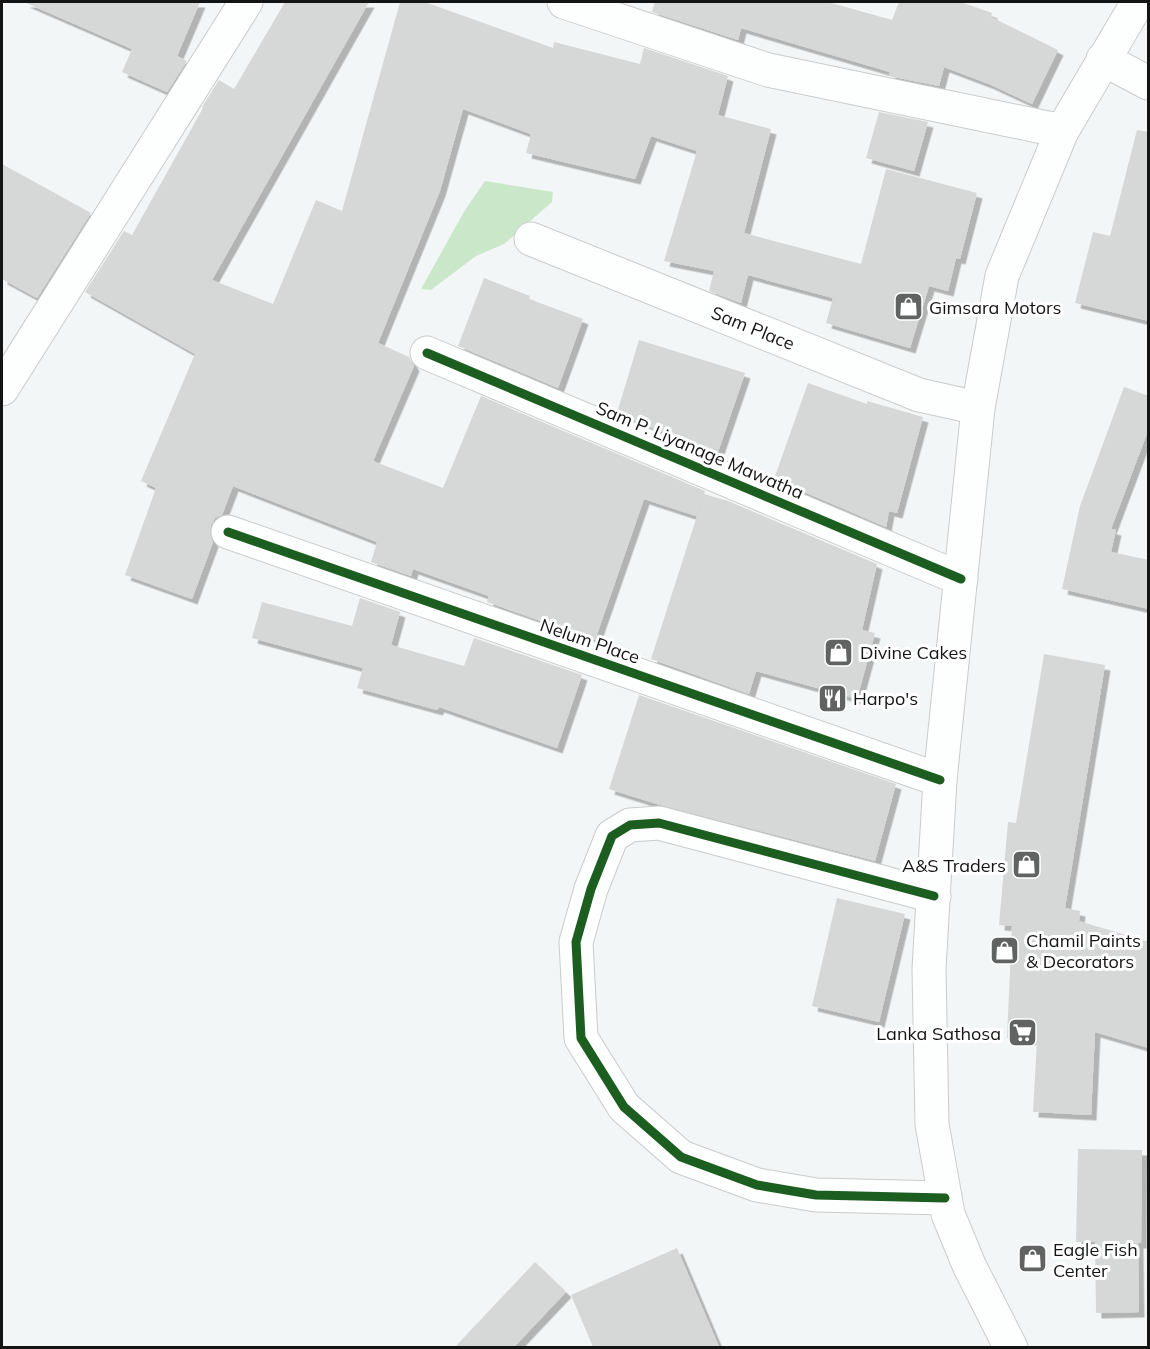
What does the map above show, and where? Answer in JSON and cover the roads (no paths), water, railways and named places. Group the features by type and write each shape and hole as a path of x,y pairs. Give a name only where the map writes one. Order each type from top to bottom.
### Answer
{"street":[{"path":"2,389 246,2"},
{"path":"564,2 768,70 1062,131"},
{"path":"1011,1347 969,1264 948,1214 932,1124 929,969 940,780 978,408 1002,276 1062,131 1138,2"},
{"path":"1103,59 1149,84"},
{"name":"Sam Place","path":"531,239 918,395 978,408"},
{"name":"Sam P. Liyanage Mawatha","path":"427,352 961,579"},
{"name":"Nelum Place","path":"228,532 940,780"},
{"path":"934,897 659,823 630,825 612,836 591,889 576,942 581,1038 624,1107 681,1157 757,1185 806,1193 945,1198"}],"place":[{"name":"Gimsara Motors","path":"908,307"},
{"name":"Divine Cakes","path":"839,652"},
{"name":"Harpo's","path":"832,698"},
{"name":"A&S Traders","path":"1027,865"},
{"name":"Chamil Paints & Decorators","path":"1005,950"},
{"name":"Lanka Sathosa","path":"1022,1033"},
{"name":"Eagle Fish Center","path":"1032,1259"}]}
